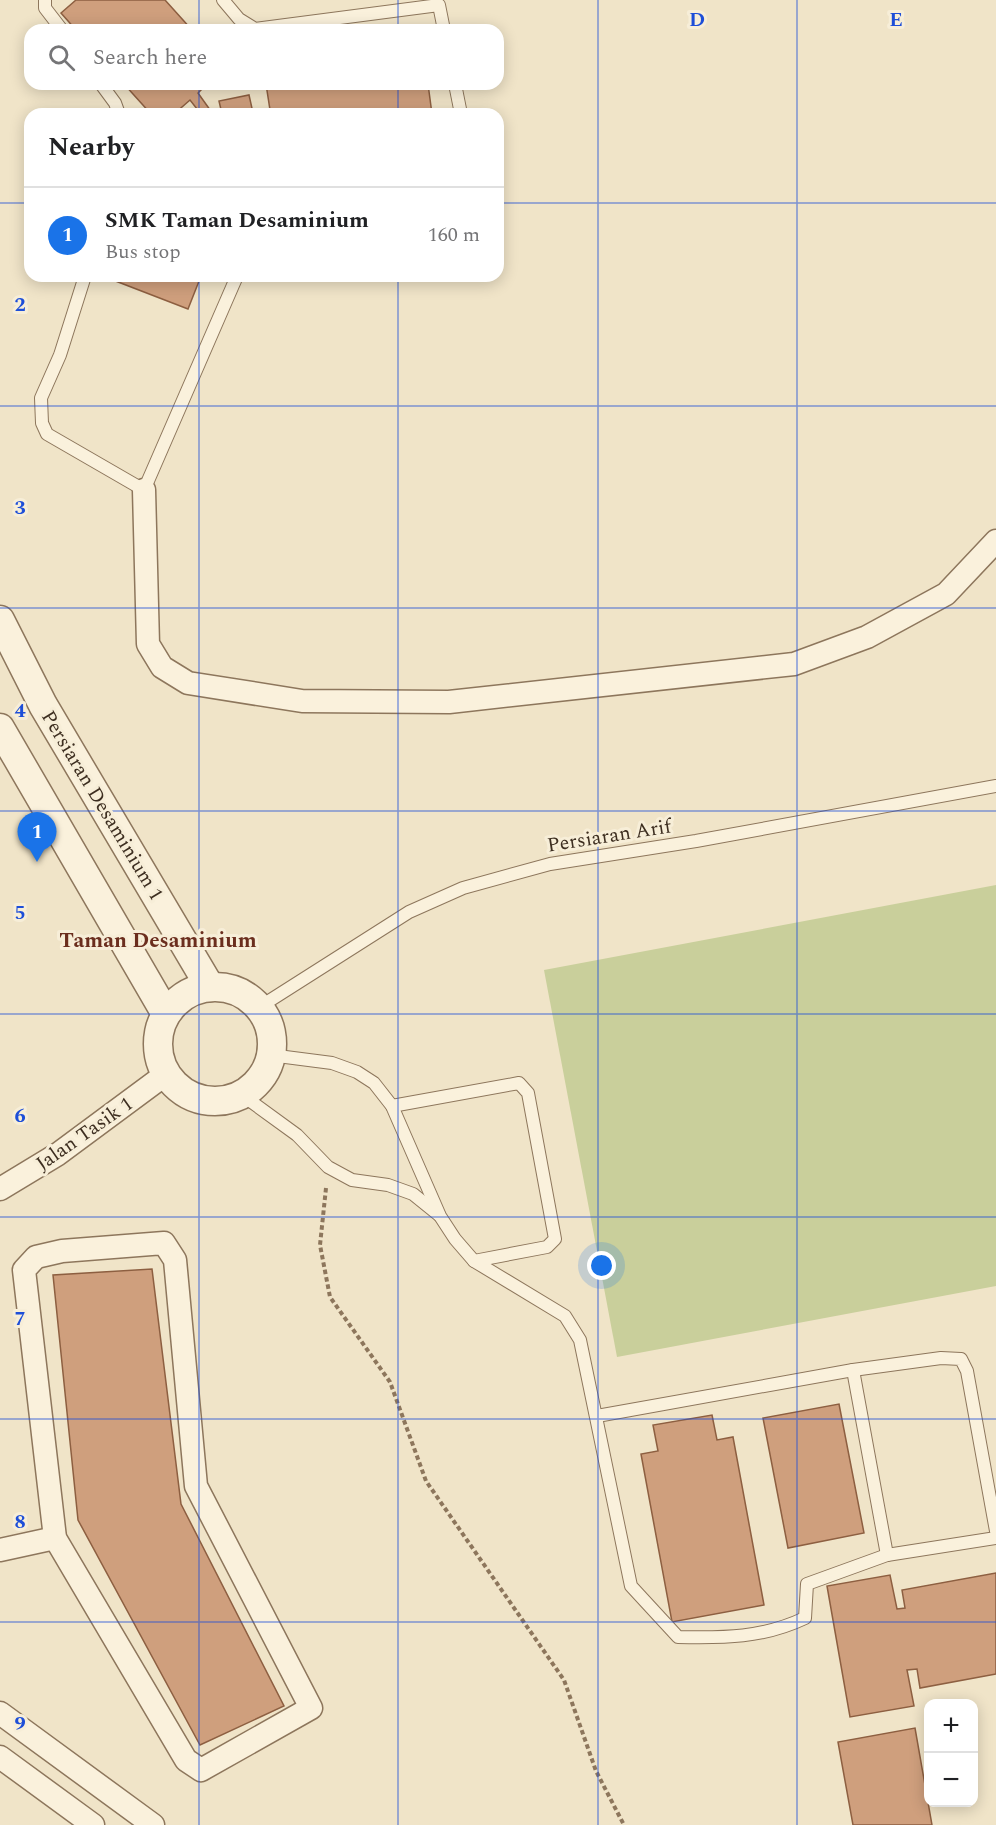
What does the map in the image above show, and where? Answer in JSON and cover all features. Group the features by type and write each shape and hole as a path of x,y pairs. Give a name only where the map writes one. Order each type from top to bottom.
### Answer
{"street":[{"path":"144,490 148,644 162,667 188,683 302,701 449,702 794,664 867,637 946,594 996,541"},
{"name":"Persiaran Desaminium 1","path":"0,620 43,705 210,987"},
{"path":"0,728 166,1014"},
{"path":"210,987 228,989 245,996 258,1008 267,1022 271,1039 270,1055 265,1071 255,1085 242,1095 226,1100 208,1101 192,1097 177,1087 166,1074 160,1059 158,1043 166,1014 178,1000 194,991 210,987"},
{"name":"Jalan Tasik 1","path":"0,1189 58,1154 166,1074"},
{"path":"164,1244 175,1260 196,1486 311,1708 201,1770 186,1760 55,1538 24,1270 36,1257 63,1251 164,1244"},
{"path":"0,1550 55,1538"},
{"path":"0,1713 153,1825"},
{"path":"0,1756 93,1825"}],"lane":[{"path":"45,0 45,8 57,24"},
{"path":"223,0 248,24"},
{"path":"293,24 439,5 443,24"},
{"path":"105,90 117,108"},
{"path":"456,90 461,108"},
{"path":"83,282 60,355 41,398 42,423 47,434 144,490 234,282"},
{"name":"Persiaran Arif","path":"258,1008 409,912 463,888 550,864 696,841 996,786"},
{"path":"270,1055 332,1063 357,1072 374,1083 392,1106 440,1216 474,1261 565,1316 580,1340 631,1586 678,1637 736,1638 786,1627 805,1618 807,1584 886,1555 996,1538"},
{"path":"392,1106 519,1083 528,1093 555,1239 547,1247 474,1261"},
{"path":"242,1095 297,1135 328,1167 352,1180 388,1185 413,1194 440,1216"},
{"path":"597,1416 853,1370 941,1358 961,1359 966,1371 996,1531"},
{"path":"853,1370 886,1555"}],"path":[{"path":"328,1167 320,1245 330,1297 390,1382 426,1481 564,1680 596,1771 624,1825"}],"green space":[{"path":"996,885 996,1286 617,1357 544,970"}],"building":[{"path":"76,0 165,0 187,24 71,24 61,13"},
{"path":"129,90 201,90 198,93 209,108 196,108 190,100 181,108 146,108"},
{"path":"267,90 429,90 431,108 270,108"},
{"path":"249,95 252,108 221,108 219,101"},
{"path":"118,282 199,282 188,309"},
{"path":"152,1269 181,1504 284,1706 200,1745 78,1520 53,1275"},
{"path":"839,1404 864,1533 788,1548 763,1418"},
{"path":"712,1415 717,1440 733,1437 764,1605 672,1622 641,1454 658,1451 653,1425"},
{"path":"996,1573 996,1674 920,1688 917,1669 907,1670 914,1706 850,1717 827,1586 890,1575 897,1609 905,1608 902,1590"},
{"path":"915,1728 924,1779 924,1807 929,1807 932,1825 853,1825 838,1742"}],"place":[{"name":"SMK Taman Desaminium","path":"37,862"}],"district":[{"name":"Taman Desaminium","path":"158,940"}]}
